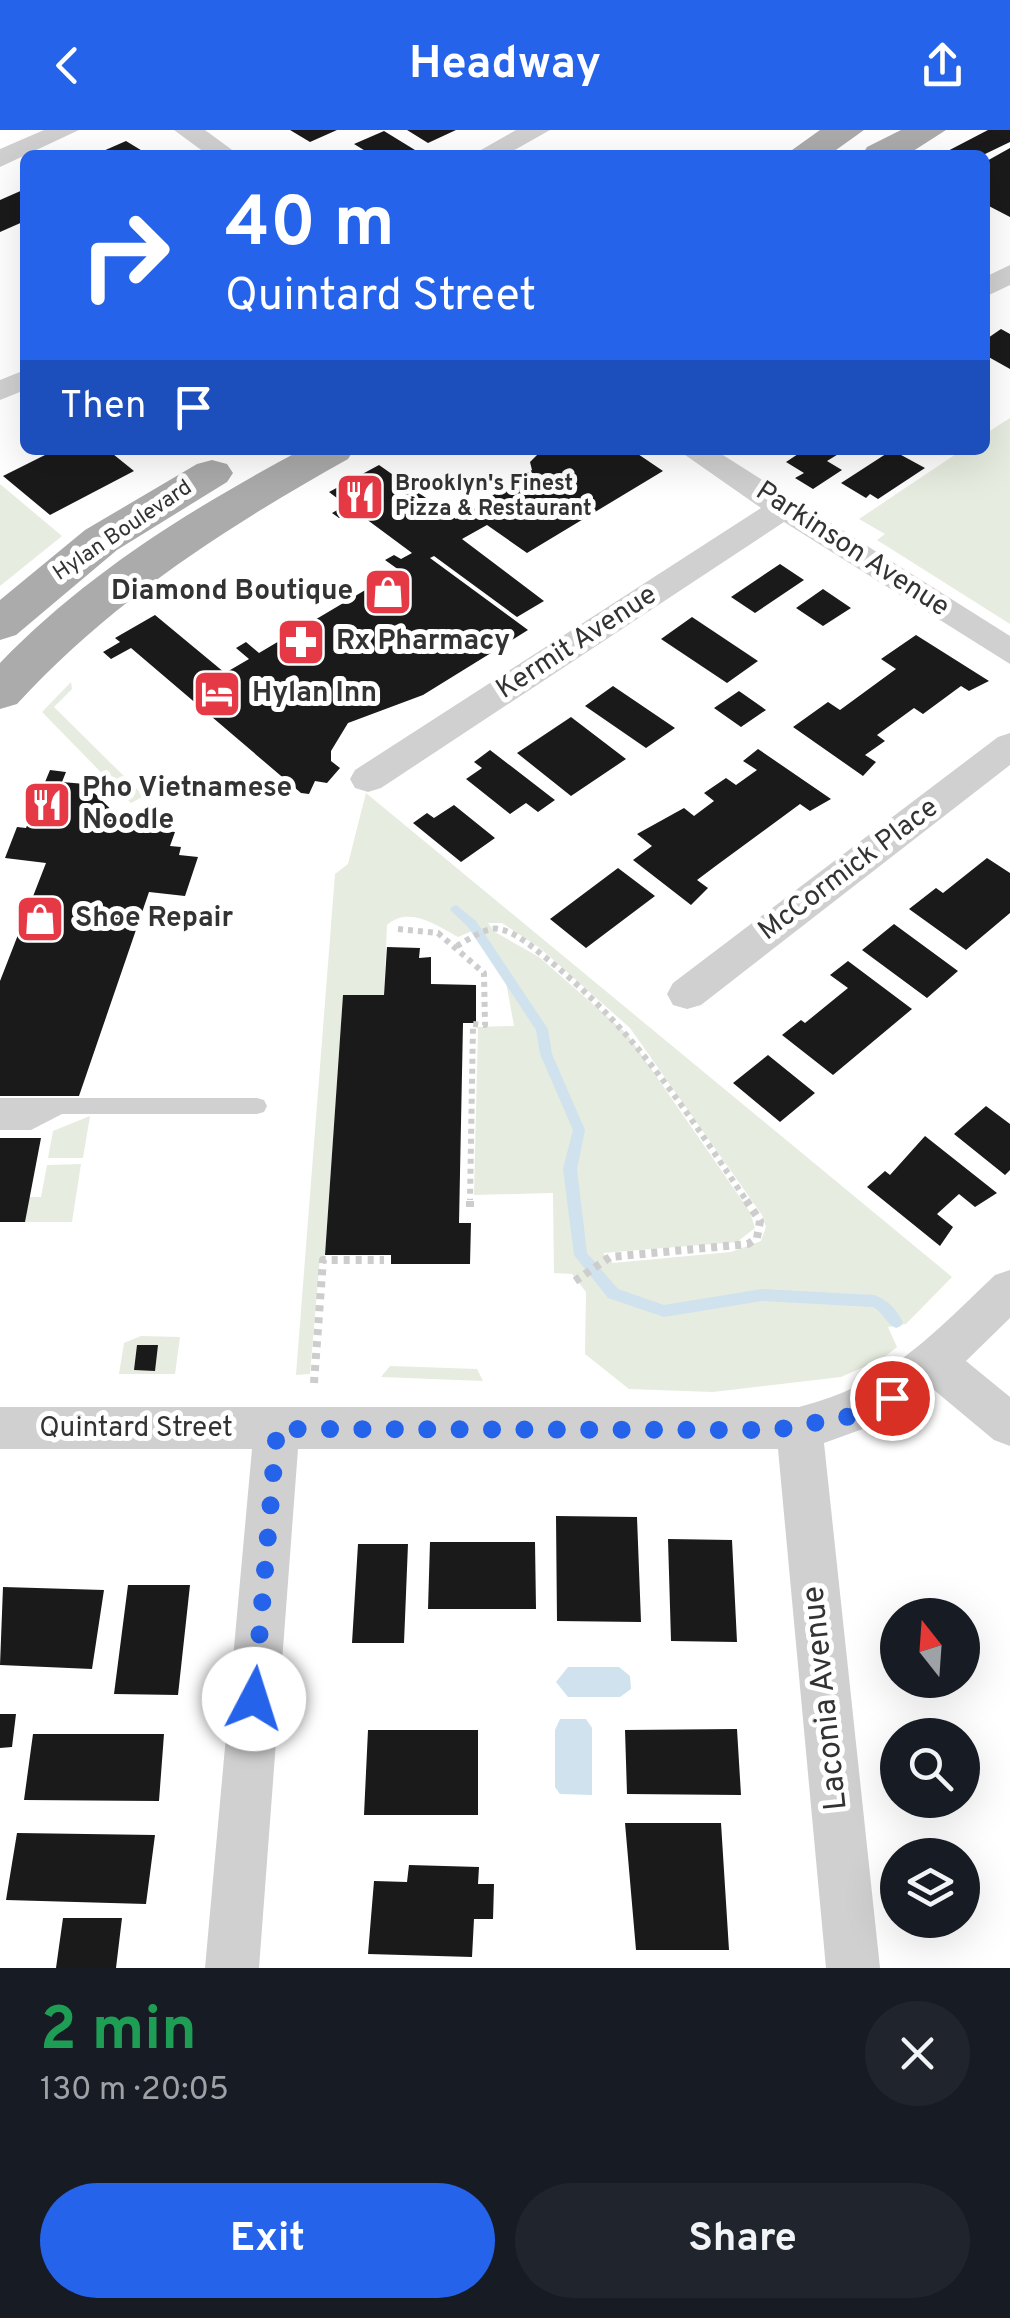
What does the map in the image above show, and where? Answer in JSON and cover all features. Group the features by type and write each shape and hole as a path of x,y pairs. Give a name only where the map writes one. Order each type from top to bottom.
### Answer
{"main road":[{"path":"812,150 846,130"},
{"path":"890,150 928,130"},
{"name":"Hylan Boulevard","path":"0,624 102,540 246,455"},
{"name":"Hylan Boulevard","path":"0,692 40,647 132,568 201,522 324,455"}],"street":[{"path":"20,150 66,130"},
{"path":"187,130 218,150"},
{"path":"496,150 537,130"},
{"name":"Parkinson Avenue","path":"710,455 1010,652"},
{"name":"Kermit Avenue","path":"368,779 786,506"},
{"name":"McCormick Place","path":"688,994 1010,746"},
{"name":"Quintard Street","path":"0,1428 799,1428 874,1406 906,1387 1010,1289"},
{"path":"933,1361 1010,1425"},
{"name":"Laconia Avenue","path":"799,1428 852,1968"},
{"path":"232,1968 277,1429"}],"lane":[{"path":"0,1106 257,1106"},
{"path":"0,1121 31,1122 59,1106"}],"path":[{"path":"457,946 493,928 508,931 532,947 630,1033 760,1221 757,1238 736,1247 610,1257 576,1280"},
{"path":"398,929 428,930 457,946 484,973 484,1024 473,1024 470,1207"},
{"path":"314,1383 322,1260 384,1260"}],"shaded area":[{"path":"1010,418 1010,624 877,540 885,534 859,519 955,455 990,455 990,431"},
{"path":"0,484 62,536 0,586"},
{"path":"71,682 72,689 54,707 144,796 131,803 42,712"},
{"path":"366,793 952,1277 906,1324 888,1327 897,1347 882,1359 841,1377 713,1392 629,1389 585,1354 586,1292 572,1274 554,1273 553,1193 474,1195 478,1027 514,1026 506,982 472,931 458,937 423,919 405,917 387,925 384,995 343,996 325,1255 320,1258 310,1374 296,1375 335,874 348,864","holes":["488,923 502,923 540,948 630,1028 762,1215 766,1227 761,1241 731,1252 613,1263 603,1253 737,1242 755,1228 750,1212 627,1034 539,957 495,932"]},
{"path":"90,1116 83,1158 48,1158 53,1131"},
{"path":"81,1164 72,1222 25,1222 29,1197 41,1197 47,1165"},
{"path":"141,1336 180,1337 175,1374 119,1374 124,1343"},
{"path":"390,1366 477,1369 483,1381 381,1377"}],"water":[{"path":"568,1667 619,1667 630,1676 631,1689 620,1697 568,1697 556,1682"},
{"path":"560,1719 586,1719 592,1728 592,1795 560,1794 555,1787 555,1730"}],"building":[{"path":"290,130 337,130 310,142"},
{"path":"407,130 456,130 428,143"},
{"path":"988,130 1010,130 1010,142 990,152 950,150"},
{"path":"384,131 415,150 364,150 354,144"},
{"path":"126,141 141,150 105,150"},
{"path":"1010,148 1010,217 990,207 990,159"},
{"path":"20,191 20,223 0,232 0,200"},
{"path":"1001,329 1010,334 1010,369 990,358 990,337"},
{"path":"45,455 114,455 134,471 50,515 3,476"},
{"path":"537,455 639,455 663,471 527,553 487,525 462,539 544,601 517,617 434,556 430,558 528,630 423,695 348,723 331,751 331,761 340,768 327,783 315,781 309,794 301,793 131,648 111,659 103,652 120,642 115,638 155,615 225,673 249,659 236,648 246,642 259,653 399,570 385,560 394,555 401,559 412,553 354,510 339,518 332,513 346,505 329,492 379,465 456,519 532,470 530,462"},
{"path":"796,455 837,455 827,461 842,470 813,489 795,478 804,473 786,462"},
{"path":"884,455 901,455 925,468 878,499 870,494 866,498 841,483"},
{"path":"780,564 804,580 755,613 731,597"},
{"path":"823,589 851,608 823,626 796,608"},
{"path":"692,617 758,661 727,683 661,639"},
{"path":"916,635 989,681 969,691 961,686 923,714 914,708 877,735 885,741 865,755 876,762 863,776 793,727 828,702 840,710 896,669 881,659"},
{"path":"613,686 675,728 646,748 585,706"},
{"path":"739,691 766,710 741,727 714,708"},
{"path":"571,717 626,759 571,796 517,753"},
{"path":"758,749 831,799 810,811 800,804 697,880 708,888 691,905 633,860 652,846 637,834 684,808 694,816 714,801 704,793 726,778 736,785 757,770 743,761"},
{"path":"490,750 555,800 538,812 526,803 510,814 466,779 482,768 474,762"},
{"path":"50,770 66,772 62,782 85,784 129,827 175,832 170,846 181,847 179,855 198,857 185,896 149,892 79,1096 0,1096 0,981 46,863 5,858 17,827 26,828"},
{"path":"454,805 495,838 461,862 413,823 427,813 434,818"},
{"path":"987,858 1010,873 1010,913 966,950 909,909 936,888 943,893"},
{"path":"618,868 655,896 586,948 550,919"},
{"path":"894,924 958,971 927,998 862,950"},
{"path":"387,947 420,948 419,958 431,957 431,984 476,985 476,1023 463,1023 459,1223 471,1223 470,1264 391,1264 391,1255 325,1255 343,995 384,995"},
{"path":"848,961 912,1009 833,1075 782,1035 801,1020 805,1023 848,988 830,975"},
{"path":"768,1055 815,1093 780,1122 733,1083"},
{"path":"986,1106 1010,1124 1010,1170 1005,1175 954,1134"},
{"path":"925,1136 997,1193 975,1207 959,1194 937,1214 953,1227 940,1246 867,1187 885,1171 890,1175"},
{"path":"0,1138 41,1138 25,1222 0,1222"},
{"path":"137,1345 158,1345 155,1371 134,1370"},
{"path":"556,1516 637,1517 641,1622 557,1621"},
{"path":"668,1539 732,1540 737,1642 671,1641"},
{"path":"430,1542 535,1542 536,1609 428,1609"},
{"path":"358,1544 408,1544 404,1643 352,1643"},
{"path":"128,1585 190,1585 178,1695 114,1694"},
{"path":"3,1587 104,1590 92,1669 0,1665"},
{"path":"0,1714 16,1714 12,1747 0,1748"},
{"path":"737,1729 741,1795 627,1794 625,1730"},
{"path":"368,1730 478,1730 478,1815 364,1815"},
{"path":"33,1734 164,1734 159,1801 24,1800"},
{"path":"625,1823 721,1823 729,1950 636,1950"},
{"path":"17,1833 155,1835 146,1904 6,1900"},
{"path":"409,1865 479,1867 478,1884 494,1884 493,1919 474,1919 472,1957 368,1954 374,1881 407,1882"},
{"path":"63,1918 122,1918 116,1968 56,1968"}],"waterway":[{"path":"456,910 472,924 542,1029 546,1054 579,1130 570,1169 581,1255 613,1294 664,1311 762,1295 874,1301 883,1305 896,1322"}],"place":[{"name":"Brooklyn's Finest Pizza & Restaurant","path":"360,497"},
{"name":"Diamond Boutique","path":"388,592"},
{"name":"Rx Pharmacy","path":"301,642"},
{"name":"Hylan Inn","path":"217,694"},
{"name":"Pho Vietnamese Noodle","path":"47,805"},
{"name":"Shoe Repair","path":"40,919"}],"route":[{"path":"254,1699 277,1429 775,1430 852,1416 892,1398"}]}
